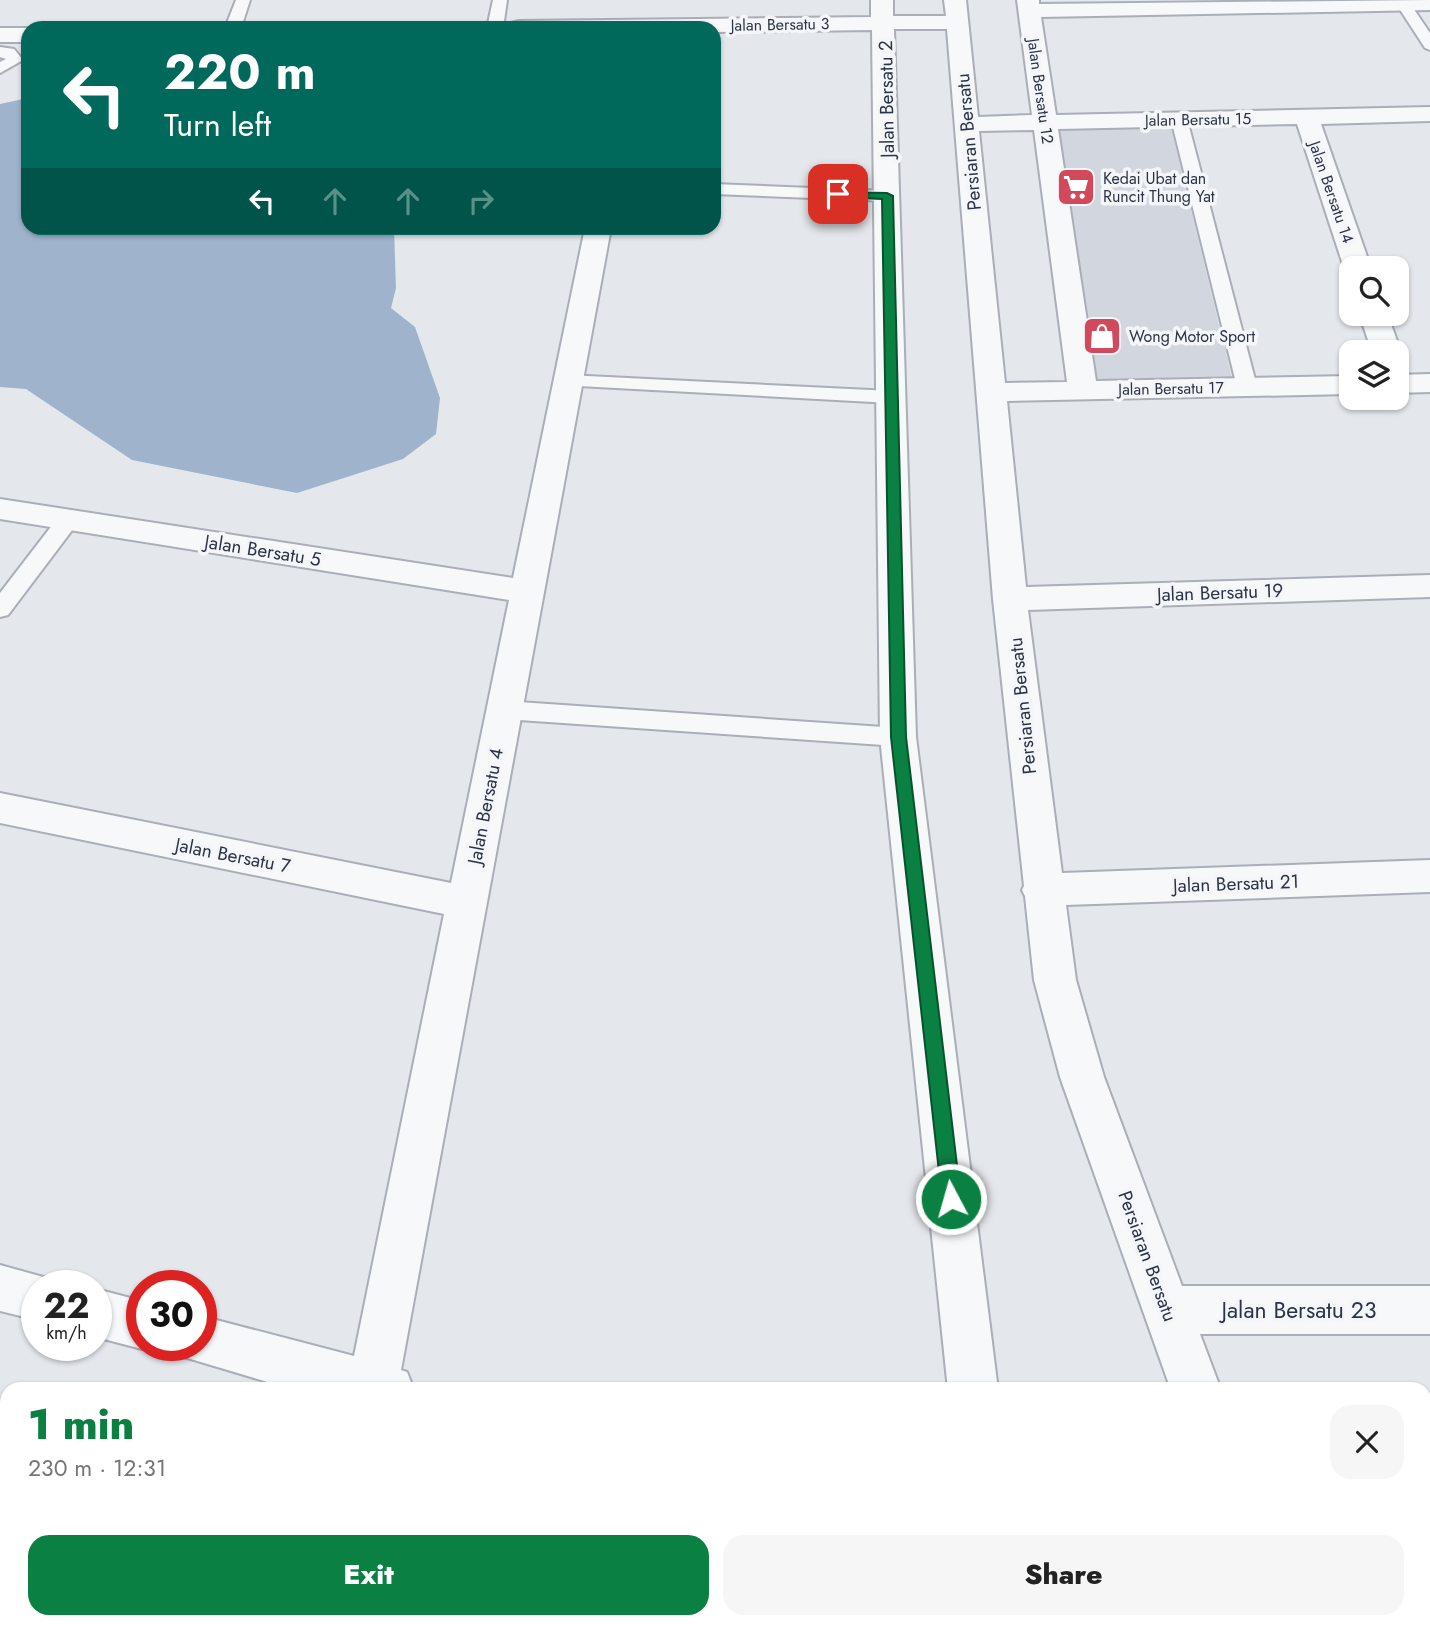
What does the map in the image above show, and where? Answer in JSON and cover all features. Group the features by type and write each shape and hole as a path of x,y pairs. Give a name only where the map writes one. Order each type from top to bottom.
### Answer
{"street":[{"path":"1029,6 1430,4"},
{"name":"Jalan Bersatu 12","path":"1029,6 1083,390"},
{"name":"Jalan Bersatu 3","path":"721,22 883,12 956,11"},
{"name":"Persiaran Bersatu","path":"956,11 1010,599 1042,890 1055,980 1082,1077 1193,1382"},
{"name":"Jalan Bersatu 2","path":"883,12 898,737 972,1382"},
{"path":"0,35 21,35"},
{"name":"Jalan Bersatu 15","path":"966,124 1430,114"},
{"name":"Jalan Bersatu 14","path":"1306,116 1354,256"},
{"name":"Jalan Bersatu 4","path":"382,1382 467,902 596,235"},
{"path":"1409,383 1430,383"},
{"name":"Jalan Bersatu 17","path":"991,392 1339,385"},
{"name":"Jalan Bersatu 5","path":"0,509 527,592"},
{"name":"Jalan Bersatu 19","path":"1010,599 1430,586"},
{"name":"Jalan Bersatu 7","path":"0,807 467,902"},
{"name":"Jalan Bersatu 21","path":"1042,890 1430,876"},
{"path":"0,1288 21,1293"},
{"name":"Jalan Bersatu 23","path":"1168,1310 1430,1310"},
{"path":"217,1344 362,1382"}],"lane":[{"path":"236,21 243,0"},
{"path":"496,21 500,0"},
{"path":"1404,5 1430,45"},
{"path":"0,52 9,52 15,60 0,68"},
{"path":"1179,119 1247,387"},
{"path":"721,190 887,196"},
{"path":"567,381 891,397"},
{"path":"0,609 68,520"},
{"path":"504,710 898,737"}],"shaded area":[{"path":"1170,124 1232,378 1096,381 1059,129"}],"water":[{"path":"21,100 21,235 394,235 396,288 391,308 415,327 440,398 436,434 403,459 297,493 132,460 26,389 0,387 0,104"}],"place":[{"name":"Kedai Ubat dan Runcit Thung Yat","path":"1076,187"},
{"name":"Wong Motor Sport","path":"1102,336"}],"route":[{"path":"838,194 887,196 898,737 951,1199"}]}
